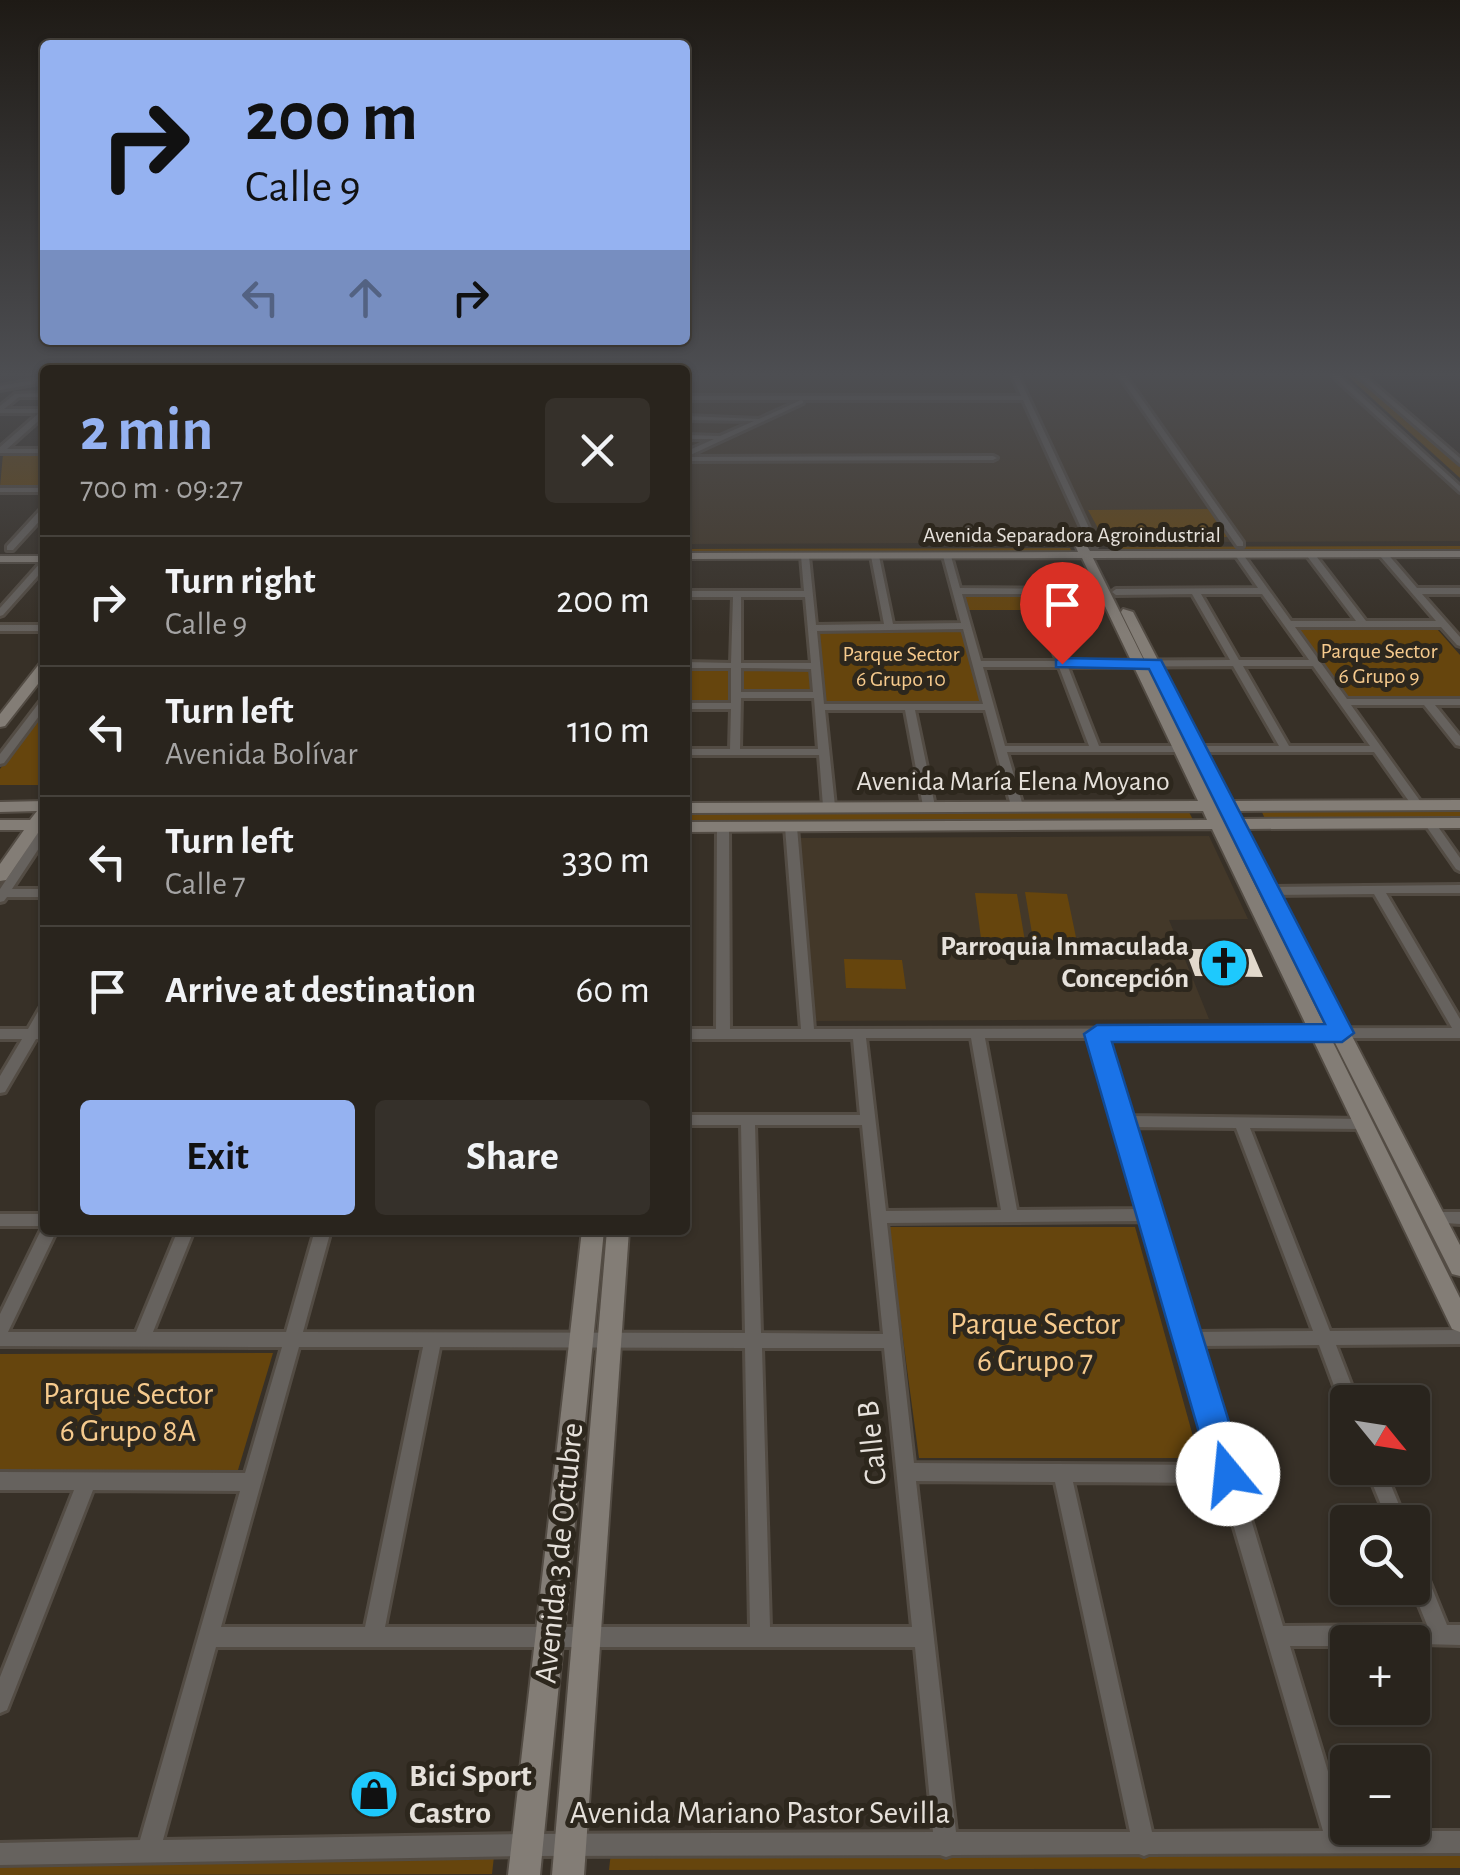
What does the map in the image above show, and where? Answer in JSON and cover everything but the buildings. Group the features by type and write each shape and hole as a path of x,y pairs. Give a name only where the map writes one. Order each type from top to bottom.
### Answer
{"street":[{"path":"1050,458 1089,550 1190,749 1320,1033 1460,1322"},
{"path":"1178,458 1265,592 1417,805"},
{"path":"1426,458 1460,490"},
{"path":"1436,458 1460,480"},
{"path":"0,498 4,490 40,490"},
{"path":"5,548 40,515"},
{"name":"Avenida Separadora Agroindustrial","path":"690,546 1089,550 1460,544"},
{"path":"5,548 40,548"},
{"name":"Avenida Separadora Agroindustrial","path":"1239,549 1310,554 1460,554"},
{"name":"Avenida Separadora Agroindustrial","path":"690,556 947,556 1089,550"},
{"path":"1310,554 1363,624"},
{"path":"1383,554 1460,643"},
{"path":"805,556 829,806"},
{"path":"875,556 889,627"},
{"path":"947,556 1017,806"},
{"path":"0,559 40,561"},
{"path":"0,613 40,567"},
{"path":"1415,591 1460,591"},
{"path":"957,592 1265,592"},
{"path":"1036,592 1095,749"},
{"path":"1195,592 1286,749"},
{"path":"690,594 808,594"},
{"path":"735,752 737,595"},
{"path":"1288,624 1444,624"},
{"path":"812,628 967,626"},
{"path":"0,628 40,628"},
{"path":"977,664 1316,663"},
{"path":"690,666 815,666"},
{"path":"0,723 6,708 40,671"},
{"path":"690,705 736,700 989,706"},
{"path":"1344,702 1460,702"},
{"path":"1427,702 1460,743"},
{"path":"909,706 929,806"},
{"path":"0,761 40,708"},
{"path":"1001,749 1377,749"},
{"path":"690,752 824,752"},
{"name":"Avenida María Elena Moyano","path":"690,808 1460,805"},
{"path":"0,807 40,819"},
{"path":"0,825 40,820"},
{"path":"1430,823 1460,868"},
{"name":"Avenida María Elena Moyano","path":"690,827 1460,823"},
{"path":"40,825 1,889 40,892"},
{"path":"723,826 723,1034"},
{"path":"1225,826 1268,891 1460,1267"},
{"path":"791,827 808,1034"},
{"path":"1268,891 1460,889"},
{"path":"690,1034 1460,1031 1378,890"},
{"path":"0,1034 38,1034"},
{"path":"0,1088 38,1034"},
{"name":"Calle B","path":"859,1034 946,1846"},
{"path":"977,1034 1010,1216"},
{"path":"1097,1034 1330,1816"},
{"path":"690,1120 868,1120"},
{"path":"748,1120 760,1637"},
{"path":"1123,1121 1364,1124"},
{"path":"1242,1123 1343,1385"},
{"path":"878,1216 1151,1215"},
{"path":"1435,1218 1460,1218"},
{"path":"0,1220 40,1220"},
{"path":"0,1331 48,1235"},
{"path":"142,1340 184,1235"},
{"path":"148,1852 321,1235"},
{"name":"Avenida 3 de Octubre","path":"526,1860 592,1235"},
{"name":"Avenida 3 de Octubre","path":"570,1861 618,1235"},
{"path":"1188,1339 1460,1337"},
{"path":"0,1339 892,1341"},
{"path":"373,1637 433,1340"},
{"path":"906,1472 1228,1474"},
{"path":"1062,1473 1144,1845"},
{"path":"0,1482 252,1482"},
{"path":"0,1703 87,1482"},
{"path":"1276,1636 1450,1635 1430,1597"},
{"path":"208,1637 923,1637"},
{"name":"Avenida Mariano Pastor Sevilla","path":"1430,1842 1460,1842"},
{"name":"Avenida Mariano Pastor Sevilla","path":"0,1854 148,1852 570,1861 946,1846 1330,1843"}],"shaded area":[{"path":"690,458 1422,458 1460,494 1460,541 690,544"},
{"path":"1209,836 1248,919 1169,920 1209,1019 816,1021 797,838"}],"green space":[{"path":"3,458 40,458 40,487 0,487"},
{"path":"1438,458 1450,458 1460,467 1460,478"},
{"path":"1208,509 1228,537 1181,538 1176,530 1099,530 1088,510"},
{"path":"1460,546 1460,551 1114,551 1111,547"},
{"path":"1070,548 1072,552 690,553 690,549"},
{"path":"963,595 1028,595 1034,610 967,610"},
{"name":"Parque Sector 6 Grupo 9","path":"1297,628 1437,629 1460,655 1460,700 1348,700"},
{"name":"Parque Sector 6 Grupo 10","path":"817,631 964,631 985,702 826,703"},
{"path":"690,670 731,670 731,704 690,704"},
{"path":"742,670 812,670 814,691 742,691"},
{"path":"40,717 40,785 0,785 0,769"},
{"path":"1188,810 1193,820 690,821 690,812"},
{"path":"1261,810 1460,810 1460,819 1266,821"},
{"path":"1025,892 1067,894 1078,947 1034,945"},
{"path":"975,893 1017,894 1026,947 982,946"},
{"path":"844,959 902,960 906,989 846,988"},
{"name":"Parque Sector 6 Grupo 7","path":"888,1227 1135,1227 1199,1458 919,1458"},
{"name":"Parque Sector 6 Grupo 8A","path":"273,1353 238,1470 0,1471 0,1354"},
{"path":"1460,1847 1460,1868 609,1870 611,1852"},
{"path":"494,1856 492,1874 0,1875 0,1860"}],"place":[{"name":"Parroquia Inmaculada Concepción","path":"1224,963"},
{"name":"Bici Sport Castro","path":"374,1794"}],"route":[{"path":"1062,664 1155,664 1342,1033 1097,1034 1228,1474"}]}
